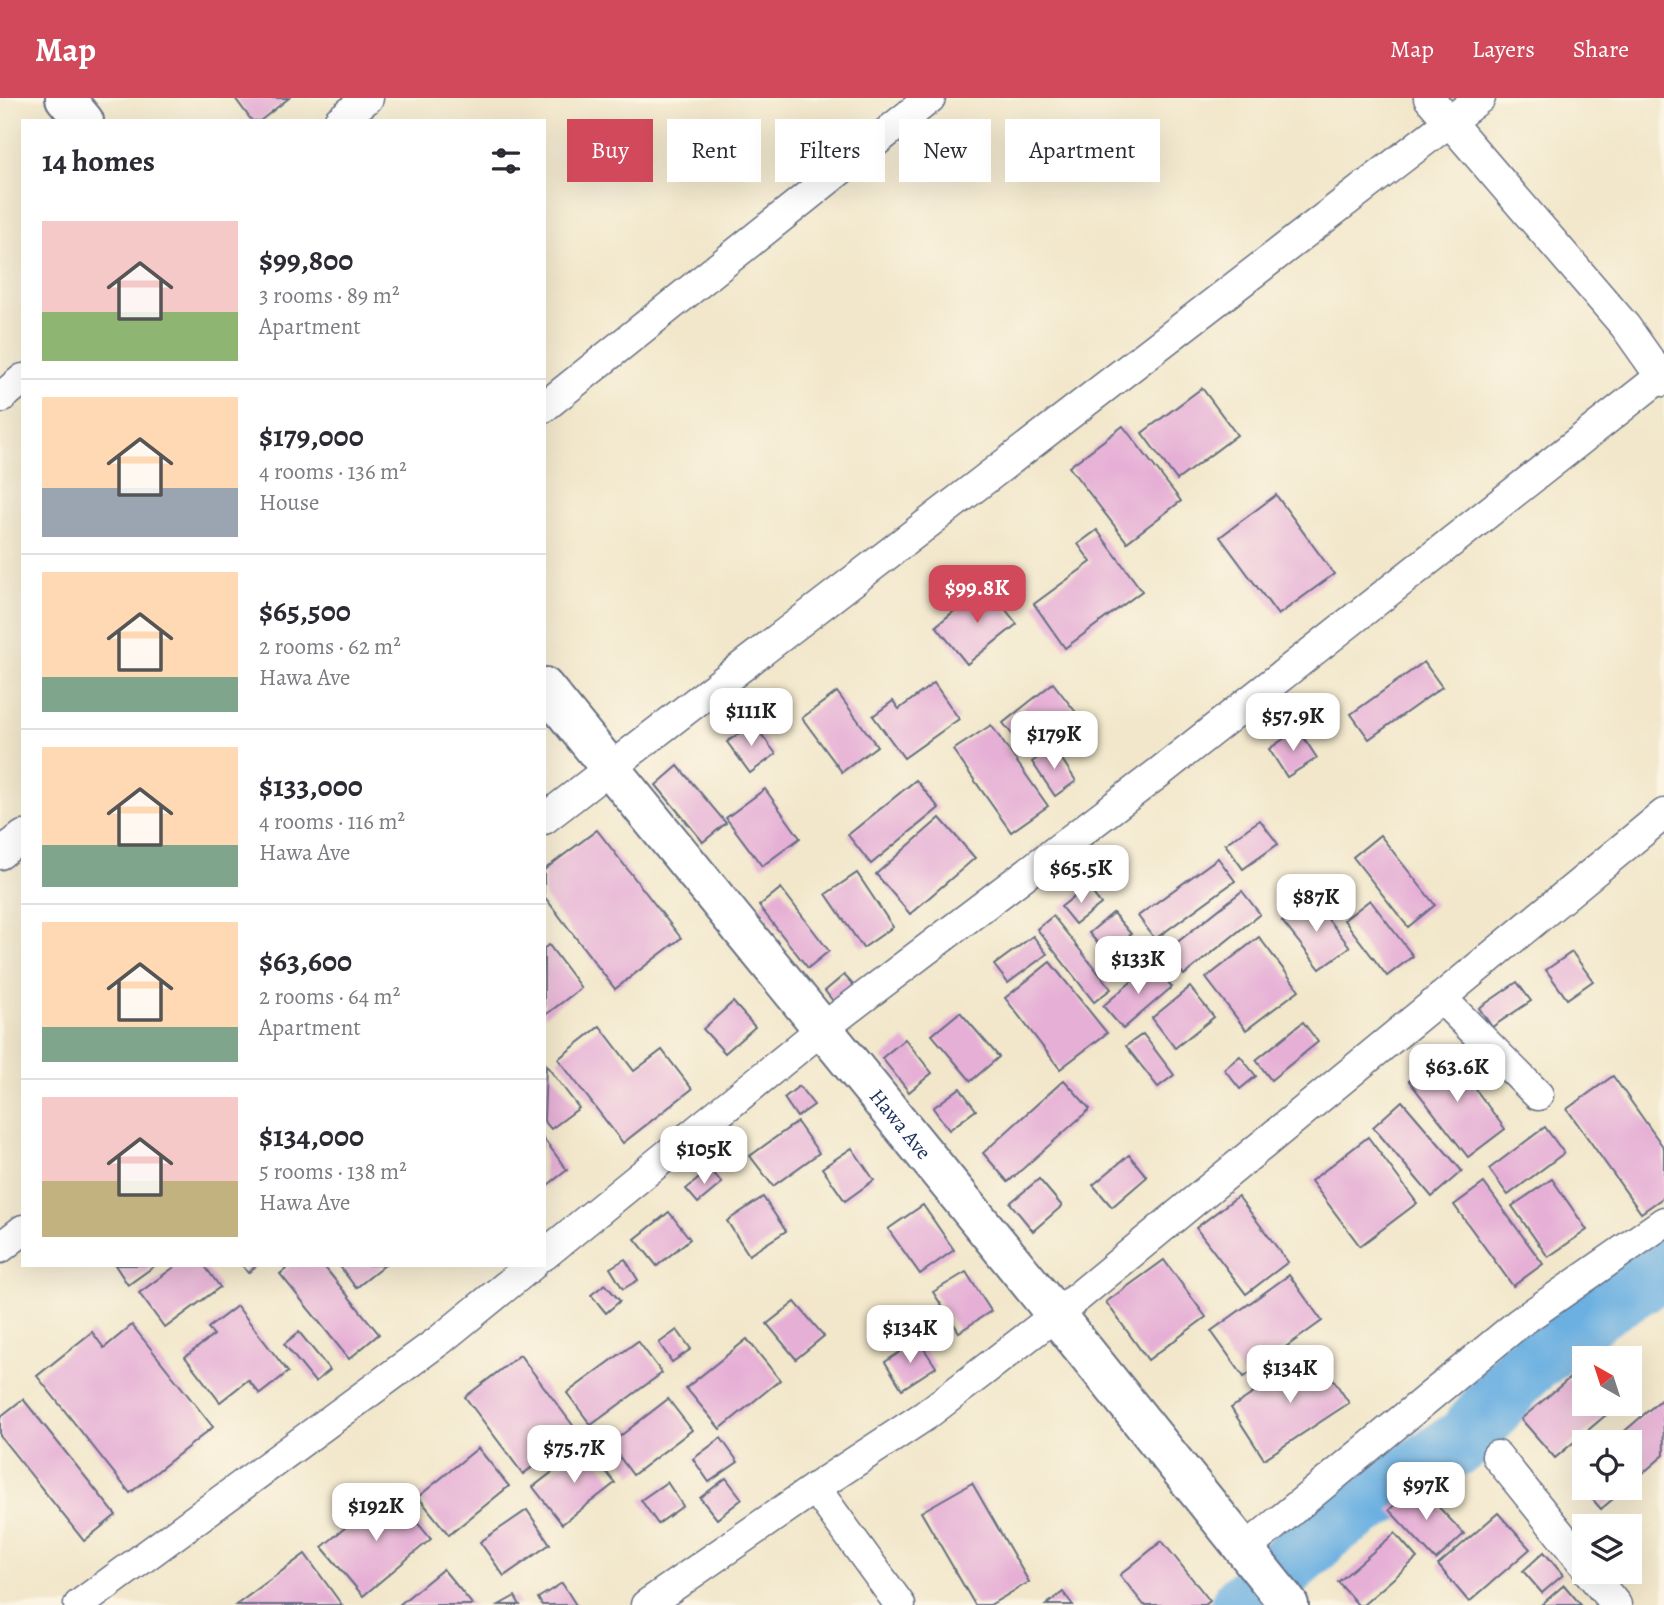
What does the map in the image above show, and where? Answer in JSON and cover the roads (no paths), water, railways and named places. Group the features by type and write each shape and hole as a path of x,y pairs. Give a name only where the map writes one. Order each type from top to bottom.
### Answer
{"street":[{"path":"65,98 82,119"},
{"path":"342,119 368,98"},
{"path":"546,405 930,98"},
{"path":"546,1253 822,1029 1161,771 1663,377 1625,326 1429,98"},
{"path":"546,817 1480,98"},
{"path":"0,398 21,381"},
{"name":"Hawa Ave","path":"546,689 1284,1598"},
{"path":"646,1605 926,1415 1056,1315 1664,814"},
{"path":"0,854 21,838"},
{"path":"1441,998 1538,1095"},
{"path":"1249,1555 1519,1323 1664,1222"},
{"path":"0,1248 21,1232"},
{"path":"79,1605 429,1348 530,1267"},
{"path":"1497,1456 1572,1549"},
{"path":"815,1488 900,1605"},
{"path":"1599,1584 1616,1605"}],"waterway":[{"path":"1242,1605 1333,1524 1467,1438 1521,1371 1595,1311 1664,1267"}]}
